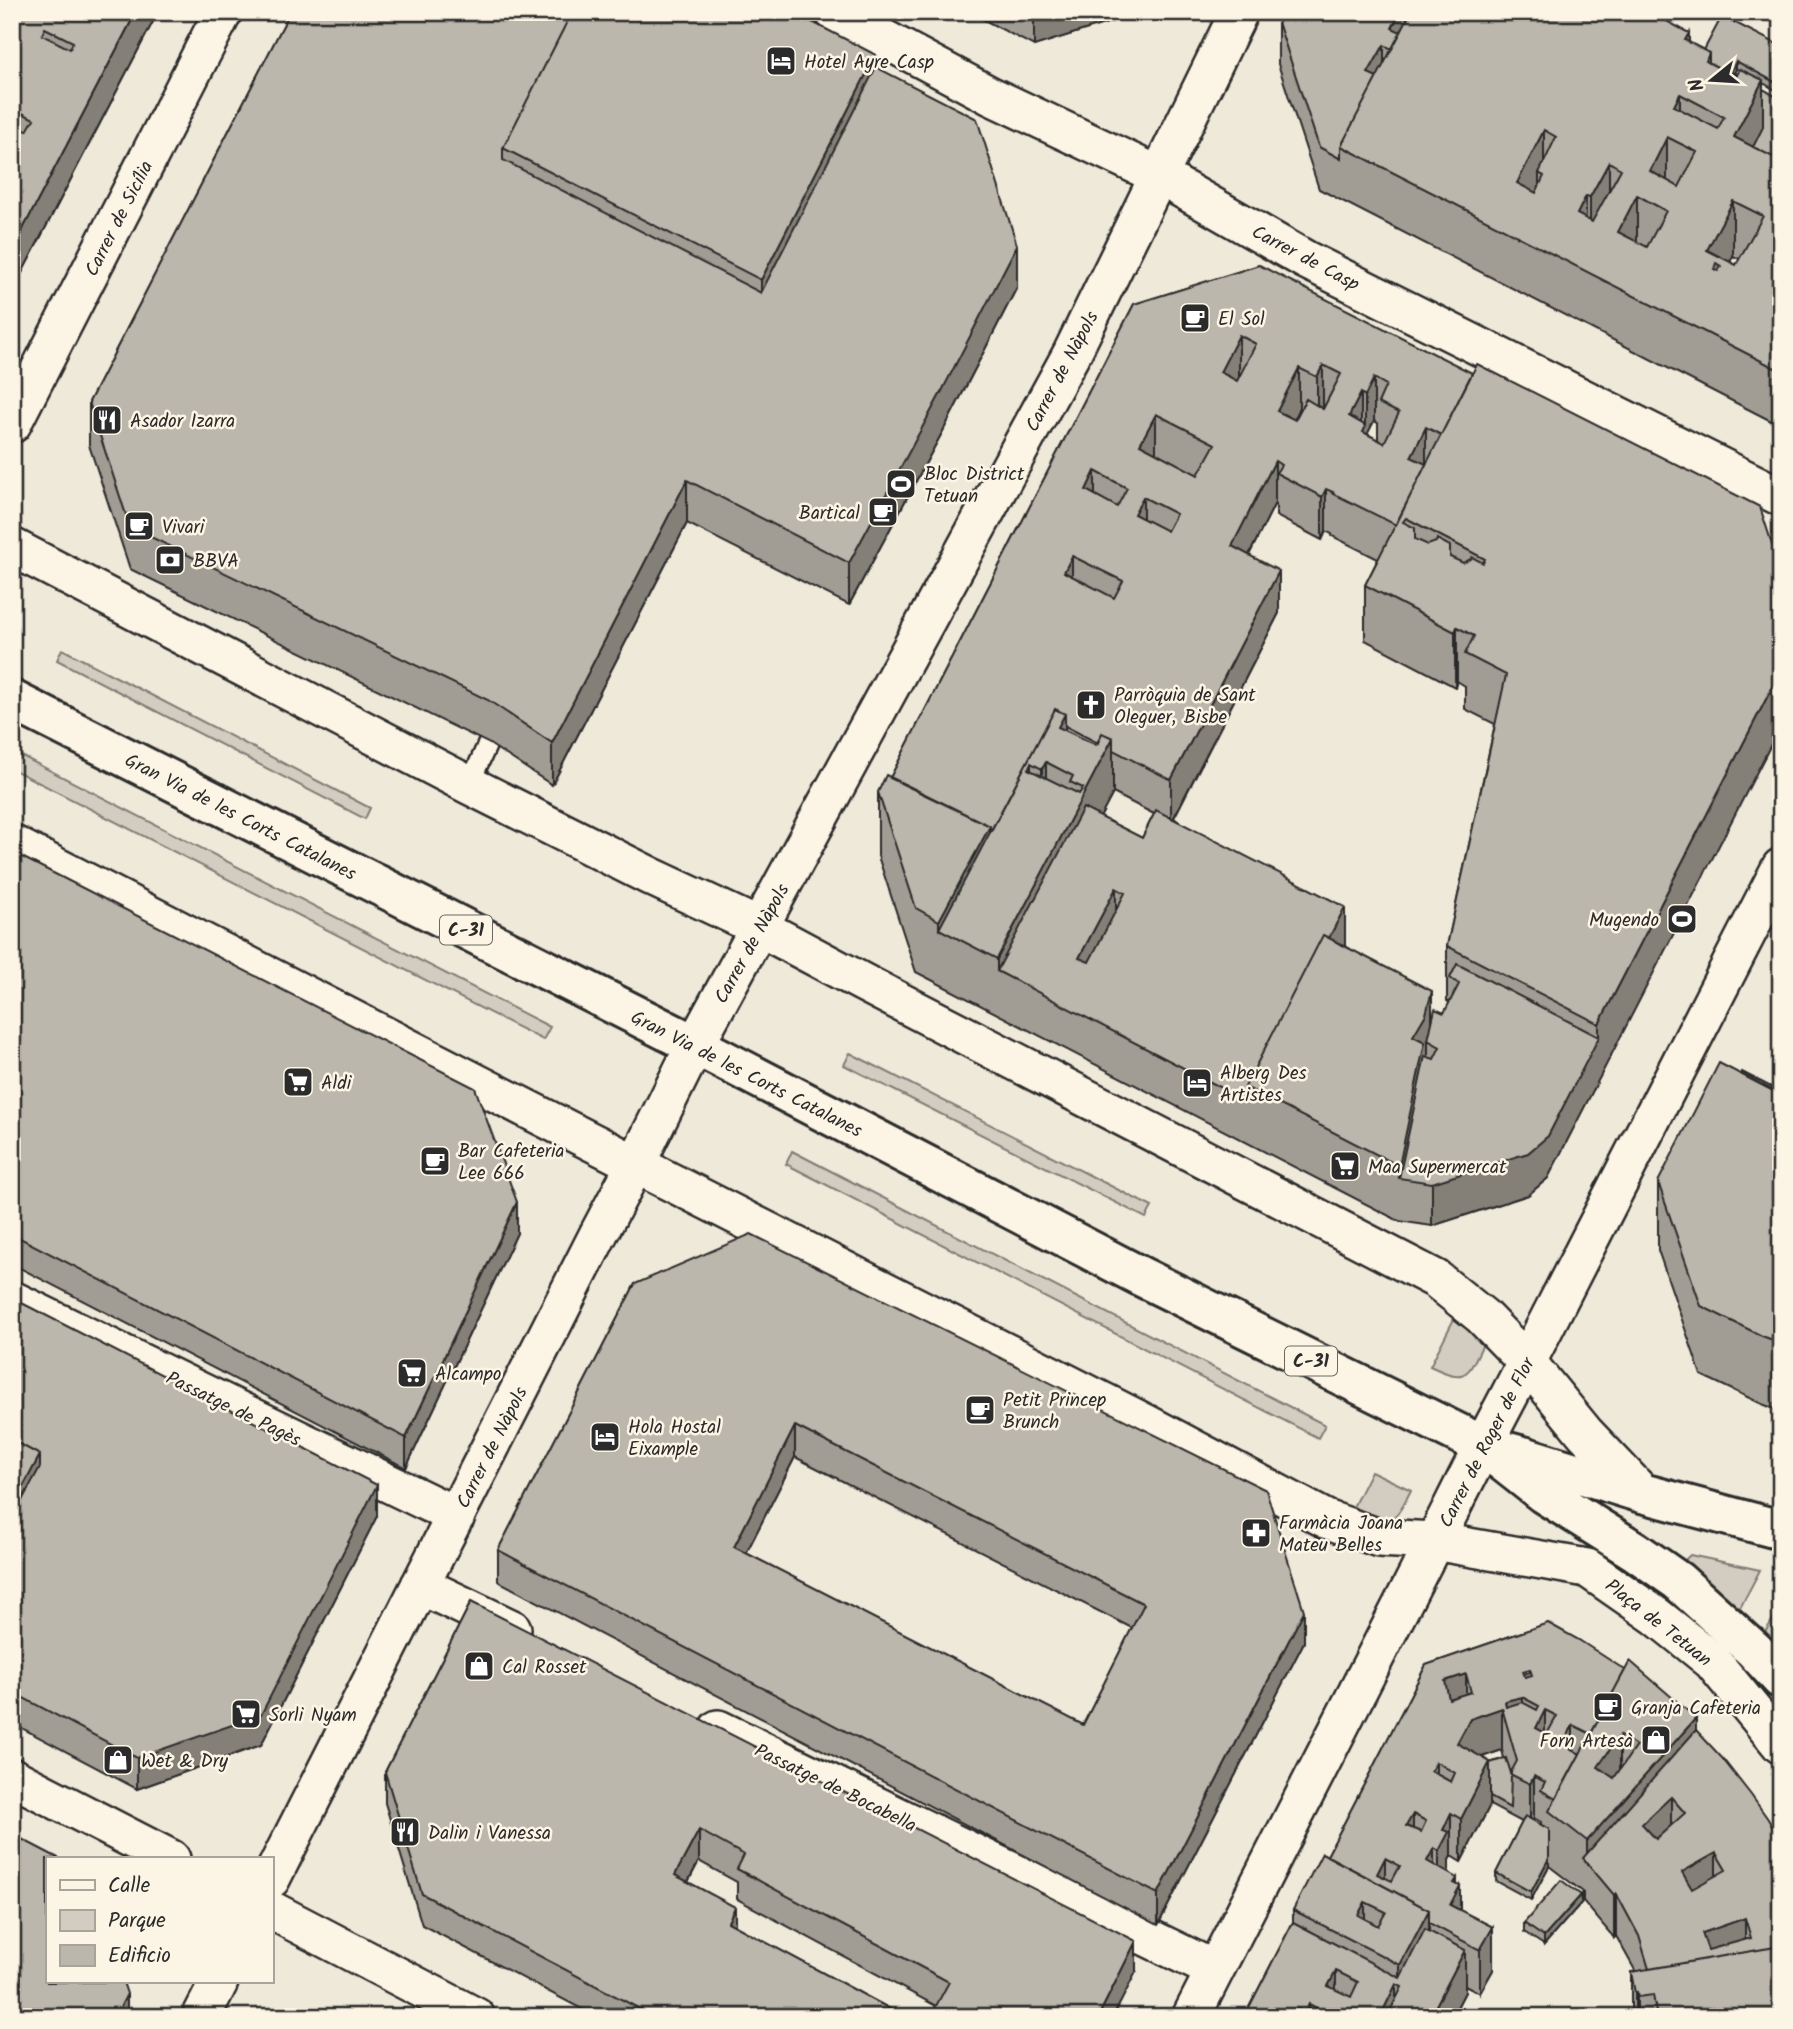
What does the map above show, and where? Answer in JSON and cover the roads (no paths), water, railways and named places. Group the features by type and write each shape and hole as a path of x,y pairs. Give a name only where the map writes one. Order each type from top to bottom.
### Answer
{"main road":[{"name":"Gran Via de les Corts Catalanes","path":"12,700 695,1045 1128,1270 1482,1445 1544,1494 1635,1550 1678,1581 1754,1650 1781,1679"},
{"name":"Gran Via de les Corts Catalanes","path":"1482,1445 1642,1493 1781,1530"}],"street":[{"name":"Carrer de Sicília","path":"12,424 223,12"},
{"name":"Carrer de Casp","path":"834,12 991,96 1158,175 1306,260 1781,497"},
{"name":"Carrer de Nàpols","path":"273,1875 695,1045 1072,353 1239,12"},
{"path":"12,547 468,785 759,927 1436,1279 1482,1316 1527,1362 1585,1433 1642,1493"},
{"path":"12,844 1147,1424 1326,1519 1379,1538 1434,1541"},
{"name":"Carrer de Roger de Flor","path":"1191,2017 1482,1445 1781,867"},
{"name":"Passatge de Pagès","path":"12,1300 456,1516"},
{"name":"Plaça de Tetuan","path":"1434,1541 1587,1568 1656,1616 1712,1661 1781,1745"},
{"path":"420,1585 536,1641"},
{"name":"Passatge de Bocabella","path":"685,1713 1215,1970"},
{"path":"12,1777 167,1857"},
{"path":"273,1911 476,2017"},
{"path":"201,2017 218,1983"}],"lane":[{"path":"468,785 488,743"}],"place":[{"name":"Hotel Ayre Casp","path":"781,61"},
{"name":"El Sol","path":"1195,318"},
{"name":"Asador Izarra","path":"107,420"},
{"name":"Bloc District Tetuan","path":"901,484"},
{"name":"Bartical","path":"883,512"},
{"name":"Vivari","path":"139,526"},
{"name":"BBVA","path":"170,560"},
{"name":"Parròquia de Sant Oleguer, Bisbe","path":"1091,705"},
{"name":"Mugendo","path":"1682,919"},
{"name":"Aldi","path":"298,1082"},
{"name":"Alberg Des Artistes","path":"1197,1083"},
{"name":"Bar Cafeteria Lee 666","path":"435,1161"},
{"name":"Maa Supermercat","path":"1345,1166"},
{"name":"Alcampo","path":"412,1373"},
{"name":"Petit Princep Brunch","path":"980,1410"},
{"name":"Hola Hostal Eixample","path":"605,1437"},
{"name":"Farmàcia Joana Mateu Belles","path":"1256,1533"},
{"name":"Cal Rosset","path":"479,1666"},
{"name":"Granja Cafeteria","path":"1608,1707"},
{"name":"Sorli Nyam","path":"246,1714"},
{"name":"Forn Artesà","path":"1656,1740"},
{"name":"Wet & Dry","path":"118,1760"},
{"name":"Dalin i Vanessa","path":"405,1832"}]}
